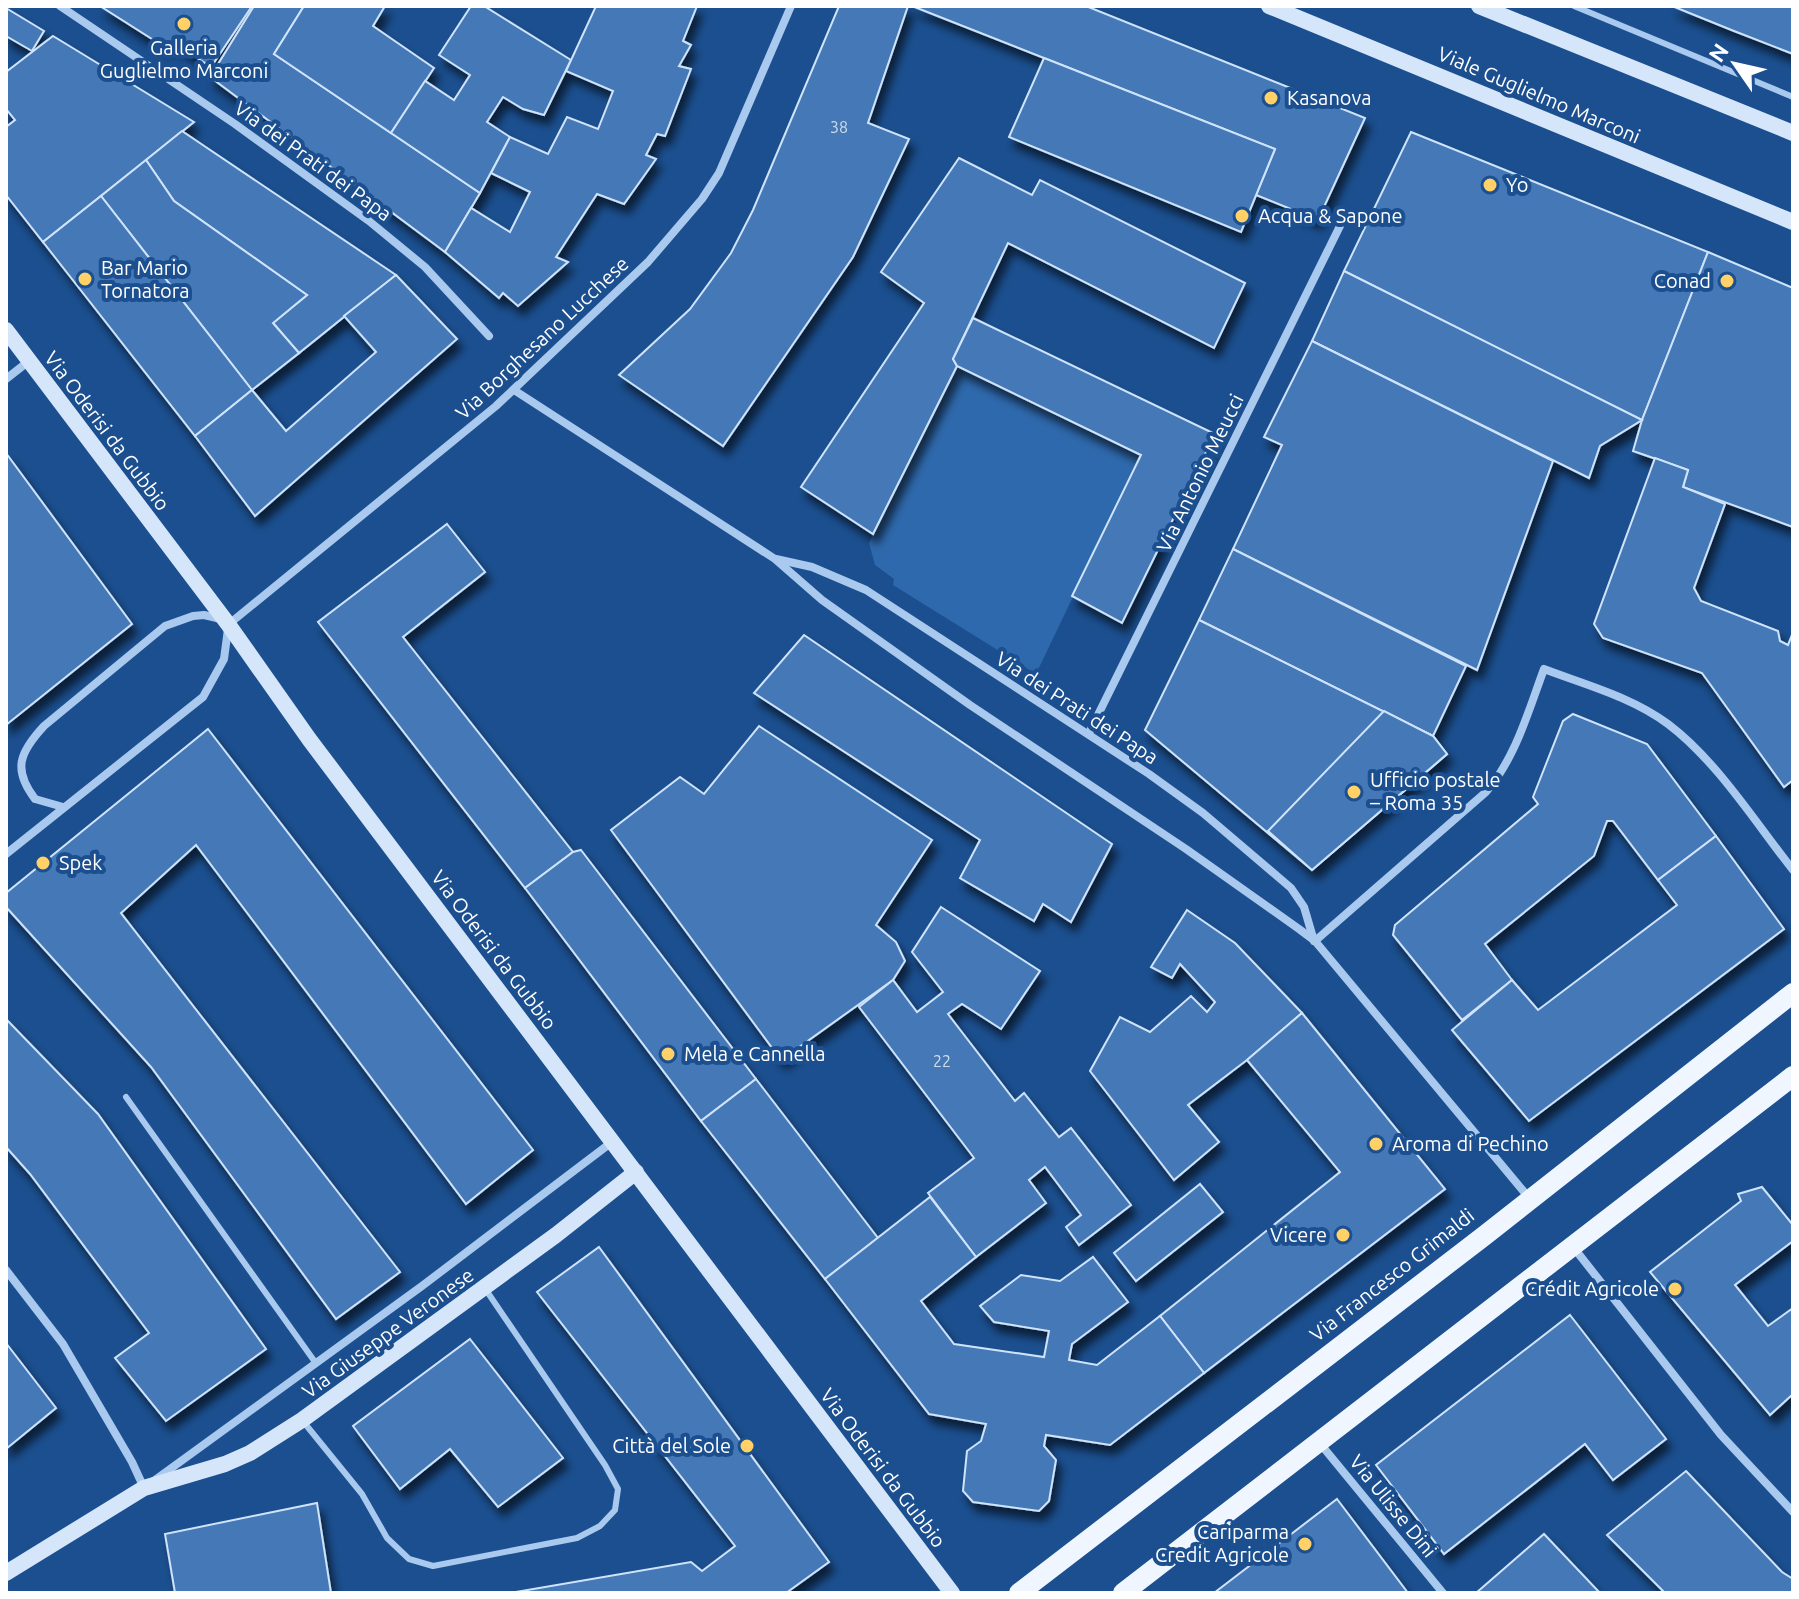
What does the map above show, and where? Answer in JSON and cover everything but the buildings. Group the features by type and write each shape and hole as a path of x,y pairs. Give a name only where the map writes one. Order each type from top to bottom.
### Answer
{"main road":[{"name":"Viale Guglielmo Marconi","path":"1269,6 1793,222"},
{"path":"1479,6 1793,133"},
{"name":"Via Oderisi da Gubbio","path":"6,330 228,624 309,739 952,1593"},
{"name":"Via Francesco Grimaldi","path":"1019,1593 1793,993"},
{"path":"1123,1593 1793,1076"},
{"name":"Via Giuseppe Veronese","path":"6,1573 144,1488 225,1464 250,1453 302,1420 636,1172"}],"street":[{"name":"Via dei Prati dei Papa","path":"60,6 235,124 369,221 425,267 489,336"},
{"name":"Via Borghesano Lucchese","path":"228,624 514,390 636,274 702,199 727,159 791,6"},
{"name":"Via Antonio Meucci","path":"1089,733 1340,226"},
{"path":"6,379 29,361"},
{"name":"Via dei Prati dei Papa","path":"514,390 775,559 822,600 1315,941 1530,1199"},
{"name":"Via dei Prati dei Papa","path":"775,559 812,567 866,590 1089,733 1203,813 1280,877 1304,907 1315,941"},
{"path":"6,854 203,697 224,659 228,624 217,617 204,615 184,617 165,626 37,734 29,743 20,764 23,781 35,799 63,807"},
{"path":"1315,941 1474,804 1497,779 1515,746 1544,669 1632,703 1667,723 1711,766 1793,870"},
{"name":"Via Giuseppe Veronese","path":"144,1488 422,1286 612,1141"},
{"path":"1572,1246 1721,1435 1793,1512"},
{"path":"6,1270 63,1344 144,1488"},
{"name":"Via Ulisse Dini","path":"1318,1440 1443,1593"}],"lane":[{"path":"1574,6 1793,97"},
{"path":"126,1097 315,1362"},
{"path":"302,1420 362,1494 387,1538 409,1559 433,1566 577,1538 600,1526 615,1510 618,1489 485,1287"}],"shaded area":[{"path":"957,366 1141,455 1036,674 893,585 894,579 875,565 869,543"}],"place":[{"name":"Galleria Guglielmo Marconi","path":"184,24"},
{"name":"Kasanova","path":"1271,98"},
{"name":"Yo","path":"1490,185"},
{"name":"Acqua & Sapone","path":"1242,216"},
{"name":"Bar Mario Tornatora","path":"85,279"},
{"name":"Conad","path":"1727,281"},
{"name":"Ufficio postale – Roma 35","path":"1354,792"},
{"name":"Spek","path":"43,863"},
{"name":"Mela e Cannella","path":"668,1054"},
{"name":"Aroma di Pechino","path":"1376,1144"},
{"name":"Vicere","path":"1343,1235"},
{"name":"Crédit Agricole","path":"1675,1289"},
{"name":"Città del Sole","path":"747,1446"},
{"name":"Cariparma Credit Agricole","path":"1305,1544"}]}
